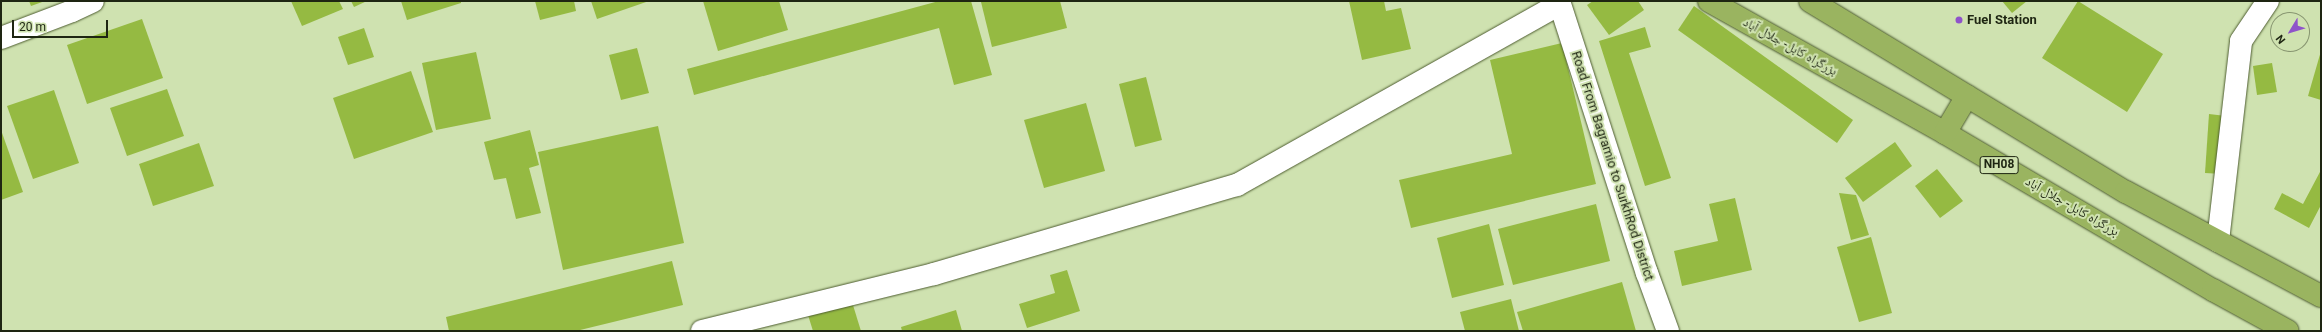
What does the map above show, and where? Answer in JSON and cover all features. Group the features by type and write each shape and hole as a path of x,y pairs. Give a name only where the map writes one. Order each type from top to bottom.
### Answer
{"highway":[{"name":"بزرگراه کابل- جلال آباد","path":"1709,1 1945,133 2213,290 2288,331"},
{"path":"1810,1 2126,192 2321,296"},
{"path":"1945,133 1967,96"}],"street":[{"path":"1,38 72,11 93,1"},
{"path":"2218,241 2241,41 2268,1"},
{"path":"702,331 934,274 1237,185 1559,2"},
{"name":"Road From Bagramio to SurkhRod District","path":"1559,2 1647,273 1668,331"}],"building":[{"path":"29,1 45,1 31,6"},
{"path":"291,1 339,1 343,9 302,26"},
{"path":"351,1 367,1 354,7"},
{"path":"401,1 461,1 461,3 407,20"},
{"path":"535,1 574,1 576,11 540,20"},
{"path":"591,1 649,1 597,19"},
{"path":"703,1 779,1 788,30 718,51"},
{"path":"939,1 971,1 992,75 954,85 939,28 694,95 687,69"},
{"path":"1060,1 1067,28 992,47 981,2"},
{"path":"1349,1 1384,1 1386,11 1401,8 1411,49 1362,60"},
{"path":"1593,1 1638,1 1644,10 1609,35 1587,5"},
{"path":"2002,1 2027,1 2012,13"},
{"path":"2078,1 2163,54 2127,112 2042,58"},
{"path":"1694,6 1853,120 1837,143 1678,30"},
{"path":"142,19 163,78 87,104 67,45"},
{"path":"1645,27 1651,47 1629,53 1671,178 1645,186 1599,41"},
{"path":"364,28 374,57 348,65 338,37"},
{"path":"1562,43 1596,184 1411,228 1399,180 1512,154 1490,60"},
{"path":"637,48 649,93 621,100 609,55"},
{"path":"2321,51 2321,100 2308,96"},
{"path":"476,52 491,119 436,130 422,63"},
{"path":"2272,63 2277,92 2257,95 2253,66"},
{"path":"411,71 433,132 354,159 333,98"},
{"path":"1146,77 1162,140 1135,147 1119,84"},
{"path":"167,89 184,136 127,156 110,108"},
{"path":"54,90 79,163 33,179 7,106"},
{"path":"1086,103 1105,171 1044,188 1024,120"},
{"path":"2209,114 2226,116 2222,174 2205,173"},
{"path":"658,126 684,243 563,270 538,152"},
{"path":"1,130 23,192 1,200"},
{"path":"530,130 539,165 529,168 541,213 516,219 506,178 494,180 484,142"},
{"path":"1895,142 1912,166 1863,202 1845,178"},
{"path":"199,143 214,186 153,206 139,164"},
{"path":"1937,169 1963,201 1940,218 1915,186"},
{"path":"2321,170 2321,205 2309,228 2274,209 2282,193 2303,204"},
{"path":"1839,193 1856,195 1869,235 1851,240"},
{"path":"1735,198 1752,270 1682,286 1674,251 1718,241 1709,204"},
{"path":"1596,204 1610,261 1513,285 1498,229"},
{"path":"1489,224 1504,285 1452,298 1437,238"},
{"path":"1871,237 1892,313 1859,322 1837,247"},
{"path":"672,261 683,305 576,331 449,331 446,317"},
{"path":"1067,270 1080,311 1027,328 1019,304 1055,293 1050,275"},
{"path":"1622,282 1636,331 1523,331 1517,312"},
{"path":"1511,299 1519,331 1465,331 1460,312"},
{"path":"852,302 861,331 813,331 808,315"},
{"path":"956,310 962,331 902,331 901,327"}],"place":[{"name":"Fuel Station","path":"1959,20"}]}
